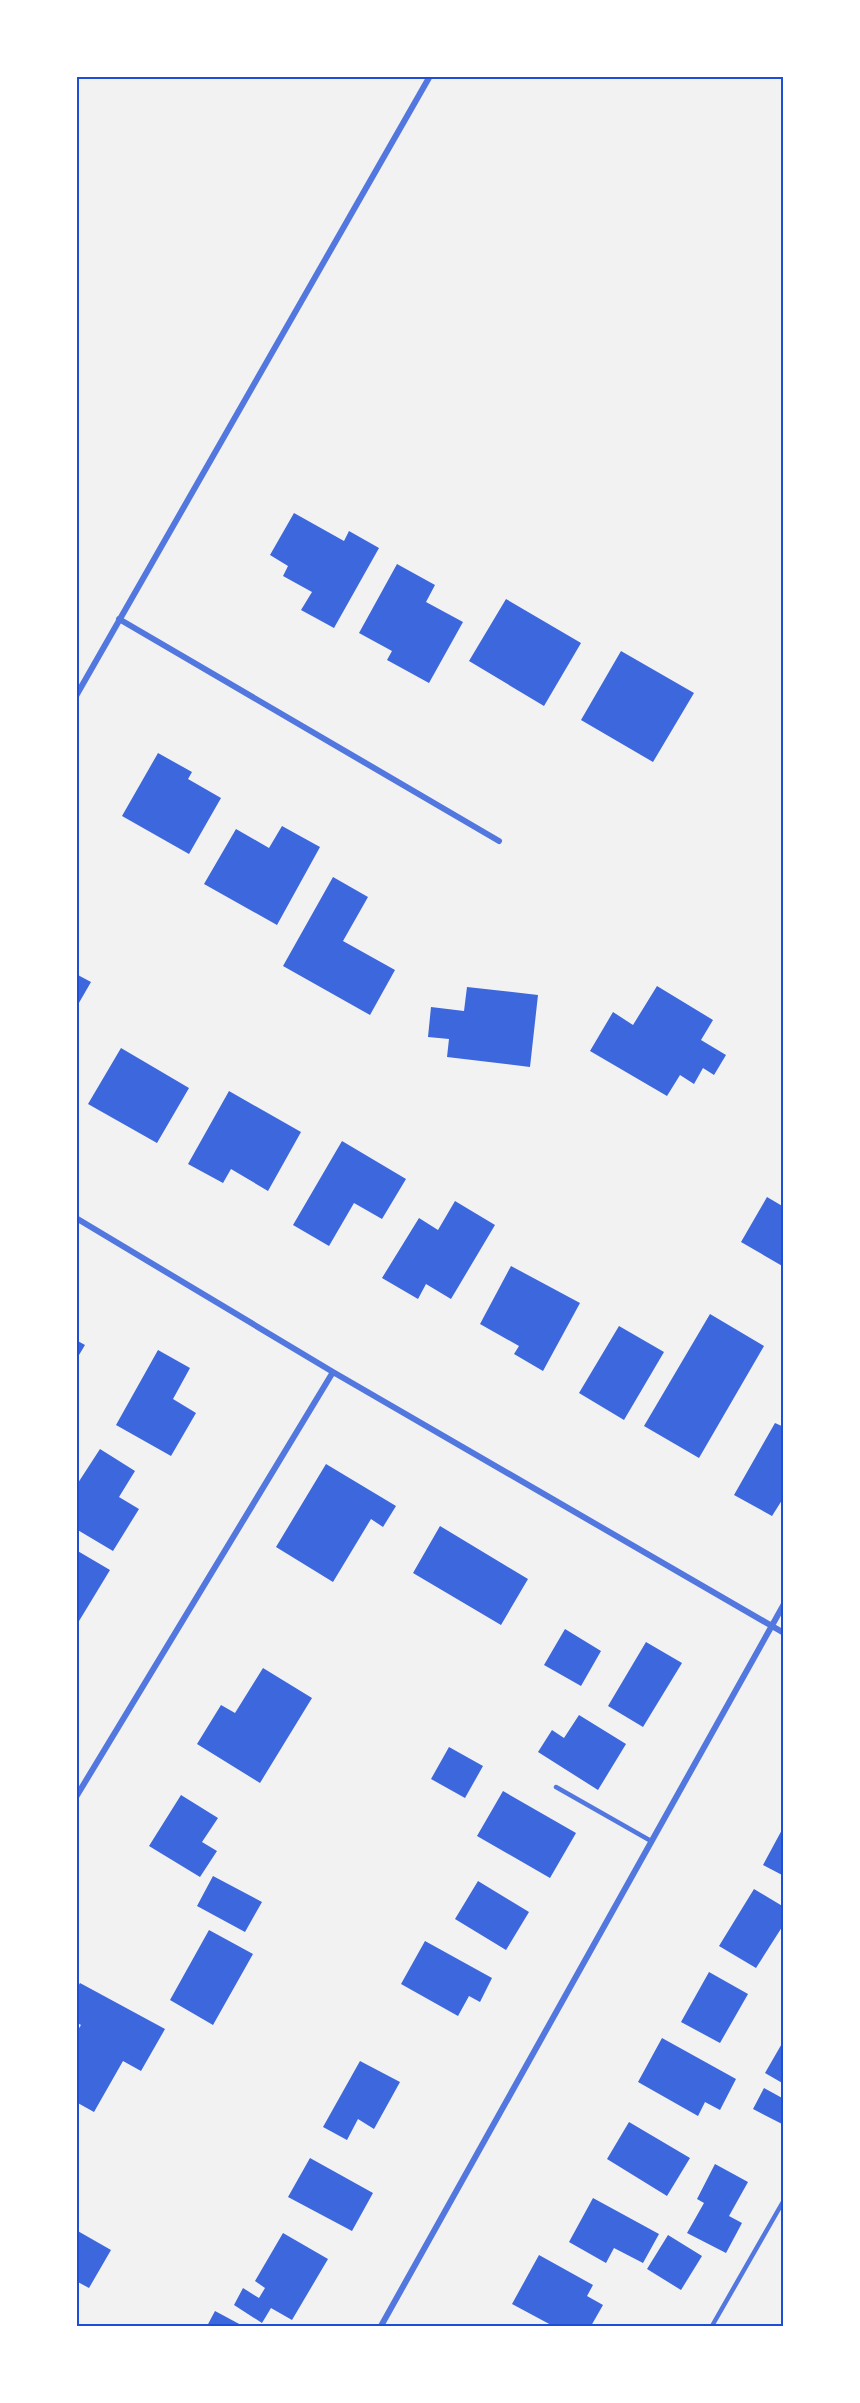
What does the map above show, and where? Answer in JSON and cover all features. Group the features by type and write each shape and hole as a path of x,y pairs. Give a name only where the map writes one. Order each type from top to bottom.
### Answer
{"street":[{"path":"76,696 430,76"},
{"path":"119,619 499,841"},
{"path":"76,1218 333,1371 783,1633"},
{"path":"76,1797 333,1371"},
{"path":"381,2326 783,1605"}],"lane":[{"path":"556,1787 651,1841"},
{"path":"712,2326 783,2200"}],"building":[{"path":"294,513 344,541 349,531 379,548 334,628 301,610 312,592 283,576 288,566 270,555"},
{"path":"397,564 435,585 426,602 463,622 429,683 387,660 392,651 359,633"},
{"path":"506,599 581,643 544,706 469,661"},
{"path":"621,651 694,693 653,762 581,720"},
{"path":"158,753 192,772 188,779 221,798 189,854 122,816"},
{"path":"282,826 320,847 277,925 204,884 236,829 269,848"},
{"path":"333,877 368,897 343,941 395,970 370,1015 283,966"},
{"path":"76,974 91,982 76,1008"},
{"path":"657,986 713,1020 701,1040 726,1055 714,1075 703,1068 694,1084 680,1075 667,1096 590,1051 613,1012 633,1025"},
{"path":"467,987 538,995 530,1067 447,1057 449,1039 428,1037 431,1007 464,1011"},
{"path":"121,1048 189,1088 157,1143 88,1104"},
{"path":"229,1091 301,1132 268,1191 231,1169 223,1183 188,1164"},
{"path":"342,1141 406,1179 382,1219 354,1203 329,1246 293,1225"},
{"path":"767,1197 784,1207 784,1267 741,1242"},
{"path":"455,1201 495,1225 451,1299 426,1284 418,1299 382,1278 419,1218 438,1230"},
{"path":"511,1266 580,1303 543,1371 514,1354 519,1346 480,1324"},
{"path":"710,1314 764,1346 699,1458 644,1426"},
{"path":"619,1326 664,1352 624,1420 579,1393"},
{"path":"76,1340 85,1345 76,1360"},
{"path":"158,1350 190,1368 173,1399 196,1413 171,1456 116,1425"},
{"path":"775,1423 784,1427 784,1497 772,1516 734,1495"},
{"path":"100,1449 135,1471 119,1497 139,1509 113,1551 76,1529 76,1486"},
{"path":"326,1464 396,1506 383,1527 371,1519 333,1582 276,1547"},
{"path":"440,1526 528,1579 501,1625 413,1573"},
{"path":"76,1550 110,1570 76,1626"},
{"path":"565,1629 601,1651 581,1686 544,1665"},
{"path":"646,1642 682,1663 643,1727 608,1706"},
{"path":"263,1668 312,1698 260,1783 197,1744 221,1705 235,1713"},
{"path":"579,1715 626,1744 598,1790 538,1752 552,1730 564,1738"},
{"path":"449,1747 483,1766 465,1798 431,1779"},
{"path":"503,1791 576,1833 550,1878 477,1836"},
{"path":"181,1795 218,1818 202,1842 217,1851 200,1877 149,1846"},
{"path":"784,1826 784,1876 763,1865"},
{"path":"213,1876 262,1902 245,1932 197,1906"},
{"path":"478,1881 529,1912 506,1950 455,1919"},
{"path":"754,1889 784,1907 784,1924 756,1968 719,1946"},
{"path":"209,1930 253,1954 213,2025 170,2000"},
{"path":"425,1941 492,1978 480,2002 469,1996 458,2016 401,1984"},
{"path":"709,1972 748,1994 720,2043 681,2022"},
{"path":"80,1983 165,2029 141,2071 123,2061 94,2112 76,2102 76,2033 81,2025 76,2022 76,1990"},
{"path":"662,2038 736,2079 720,2110 705,2102 698,2116 638,2082"},
{"path":"784,2040 784,2084 765,2073"},
{"path":"360,2061 400,2082 374,2129 358,2119 347,2140 323,2127"},
{"path":"764,2088 784,2099 784,2125 753,2109"},
{"path":"629,2122 690,2158 667,2196 607,2159"},
{"path":"310,2158 373,2193 352,2231 288,2197"},
{"path":"715,2164 748,2182 729,2216 742,2223 726,2253 687,2233 704,2203 697,2199"},
{"path":"593,2198 659,2234 643,2263 614,2248 606,2263 569,2242"},
{"path":"76,2230 111,2250 89,2288 76,2281"},
{"path":"283,2233 328,2259 292,2320 271,2308 262,2323 234,2305 243,2288 259,2298 265,2288 255,2281"},
{"path":"668,2235 702,2256 681,2290 647,2269"},
{"path":"539,2255 593,2285 587,2296 603,2305 591,2326 553,2326 512,2304"},
{"path":"215,2311 243,2326 207,2326"}]}
